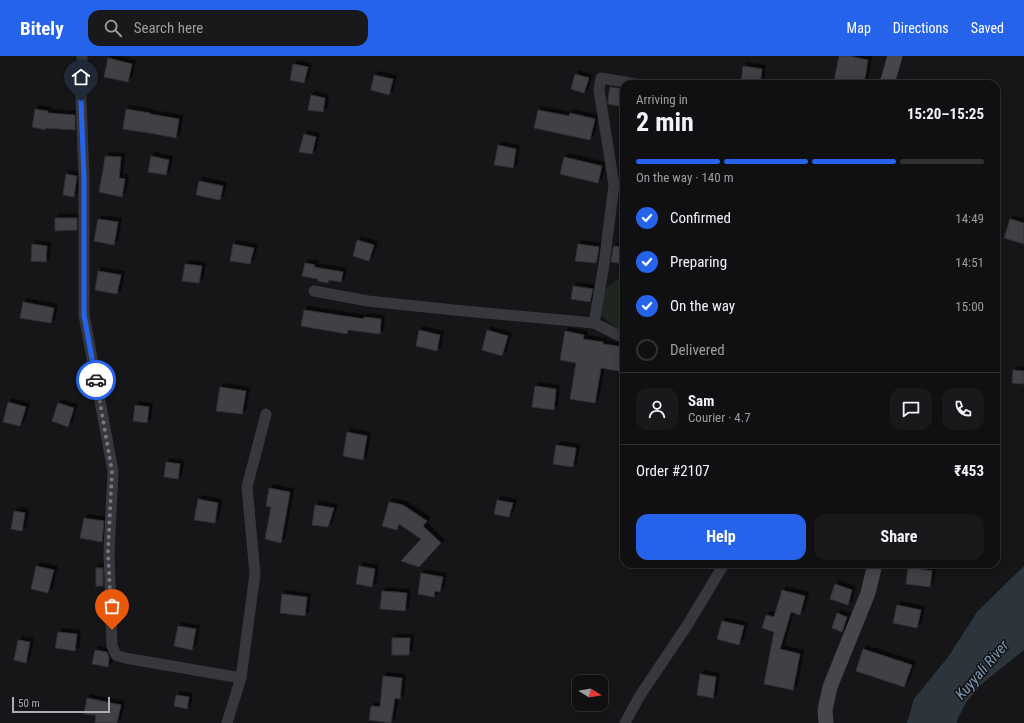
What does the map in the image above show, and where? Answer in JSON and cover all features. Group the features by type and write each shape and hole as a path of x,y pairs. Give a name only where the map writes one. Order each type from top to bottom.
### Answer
{"main road":[{"path":"888,80 895,56"},
{"path":"826,723 825,710 830,687 868,593 874,568"}],"street":[{"path":"82,56 81,101 84,178 84,315 112,471 108,552 112,646 116,655 125,658 241,678"},
{"path":"594,323 604,264 614,185 599,90 601,78 620,81"},
{"path":"314,292 368,301 594,323 620,336"},
{"path":"227,723 241,678 255,574 247,487 266,414"},
{"path":"625,723 639,697 688,624 722,568"}],"shaded area":[{"path":"620,277 620,330 601,315 602,291"}],"water":[{"name":"Kuyyali River","path":"1024,566 1024,650 984,682 967,701 957,720 957,723 907,723 914,699 948,657 977,612"}],"building":[{"path":"839,56 849,56 868,60 865,80 834,80"},
{"path":"108,58 132,64 128,82 104,77"},
{"path":"293,64 308,67 304,83 290,80"},
{"path":"743,66 762,69 761,80 741,80"},
{"path":"575,74 589,78 584,93 571,89"},
{"path":"374,75 393,79 389,95 371,90"},
{"path":"610,87 620,88 620,106 608,104"},
{"path":"311,95 325,98 323,112 308,110"},
{"path":"35,109 48,111 48,113 75,115 75,130 45,128 45,130 32,127"},
{"path":"126,109 179,119 176,138 123,129"},
{"path":"538,110 569,116 570,113 595,119 590,140 534,128"},
{"path":"304,134 316,137 312,154 299,152"},
{"path":"498,145 516,149 513,168 494,165"},
{"path":"105,156 121,157 119,178 125,179 122,197 99,192"},
{"path":"151,156 169,160 166,175 148,172"},
{"path":"564,157 602,166 598,183 560,174"},
{"path":"66,174 77,176 74,197 63,195"},
{"path":"199,181 223,186 220,200 196,195"},
{"path":"55,218 77,218 77,230 55,231"},
{"path":"98,219 118,222 114,245 94,241"},
{"path":"1010,219 1024,223 1024,244 1004,238"},
{"path":"357,240 374,245 369,261 353,256"},
{"path":"32,244 47,246 46,262 31,261"},
{"path":"233,244 254,248 250,264 230,261"},
{"path":"578,244 599,247 596,263 575,261"},
{"path":"614,246 620,247 620,263 611,262"},
{"path":"305,263 315,265 314,267 343,272 341,282 329,280 328,283 318,281 318,279 302,276"},
{"path":"185,264 202,266 199,283 182,281"},
{"path":"98,271 121,275 117,294 95,290"},
{"path":"573,286 593,289 590,302 571,299"},
{"path":"23,302 54,308 51,323 20,318"},
{"path":"304,310 364,319 364,317 381,319 380,334 348,330 347,334 301,326"},
{"path":"419,330 440,335 437,351 416,346"},
{"path":"487,330 508,336 502,356 482,350"},
{"path":"565,331 584,335 583,339 620,346 620,371 601,368 595,403 570,399 576,363 560,360"},
{"path":"1013,370 1024,371 1024,384 1012,383"},
{"path":"535,386 556,389 554,410 532,407"},
{"path":"220,387 246,391 242,414 216,411"},
{"path":"8,402 26,407 20,426 3,422"},
{"path":"58,403 74,408 68,427 52,421"},
{"path":"135,405 149,407 147,423 133,421"},
{"path":"347,432 367,436 363,460 343,456"},
{"path":"556,445 576,448 573,467 553,464"},
{"path":"166,462 180,464 178,479 164,477"},
{"path":"269,488 290,492 281,543 265,539 271,507 266,506"},
{"path":"198,499 218,503 215,523 194,520"},
{"path":"497,500 513,503 509,517 494,514"},
{"path":"389,502 403,505 427,521 423,526 441,543 419,567 401,561 421,539 399,524 397,530 382,526"},
{"path":"315,505 334,508 328,527 312,525"},
{"path":"14,511 25,513 22,531 11,529"},
{"path":"84,518 104,521 102,542 80,538"},
{"path":"36,566 54,570 48,593 31,589"},
{"path":"359,566 375,569 372,587 356,584"},
{"path":"96,568 103,568 103,586 96,586"},
{"path":"908,568 932,571 930,587 906,584"},
{"path":"421,573 443,577 440,592 435,591 434,597 418,594"},
{"path":"835,584 852,590 848,605 830,599"},
{"path":"782,590 805,596 800,615 791,612 780,649 800,654 793,690 764,684 774,632 762,628 766,615 774,617"},
{"path":"382,591 407,593 405,611 380,609"},
{"path":"282,594 307,597 305,616 280,613"},
{"path":"98,596 103,596 104,613 96,612"},
{"path":"897,605 921,610 917,628 893,623"},
{"path":"837,613 847,617 842,632 832,628"},
{"path":"722,621 744,626 739,645 717,639"},
{"path":"178,626 196,629 192,650 174,646"},
{"path":"58,632 77,634 75,651 55,648"},
{"path":"392,638 410,638 409,655 392,655"},
{"path":"18,640 30,642 26,663 14,660"},
{"path":"863,649 912,665 904,687 856,671"},
{"path":"95,650 107,652 109,657 108,667 92,664"},
{"path":"700,674 716,677 713,698 697,695"},
{"path":"383,676 402,678 400,699 395,698 391,723 369,720 371,706 380,707"},
{"path":"176,695 189,697 187,709 174,706"},
{"path":"87,698 121,705 117,723 95,723 96,715 84,714"}],"way so far":[{"path":"96,380 112,471 108,552 112,630"}],"route":[{"path":"81,101 84,178 84,315 96,380"}]}
